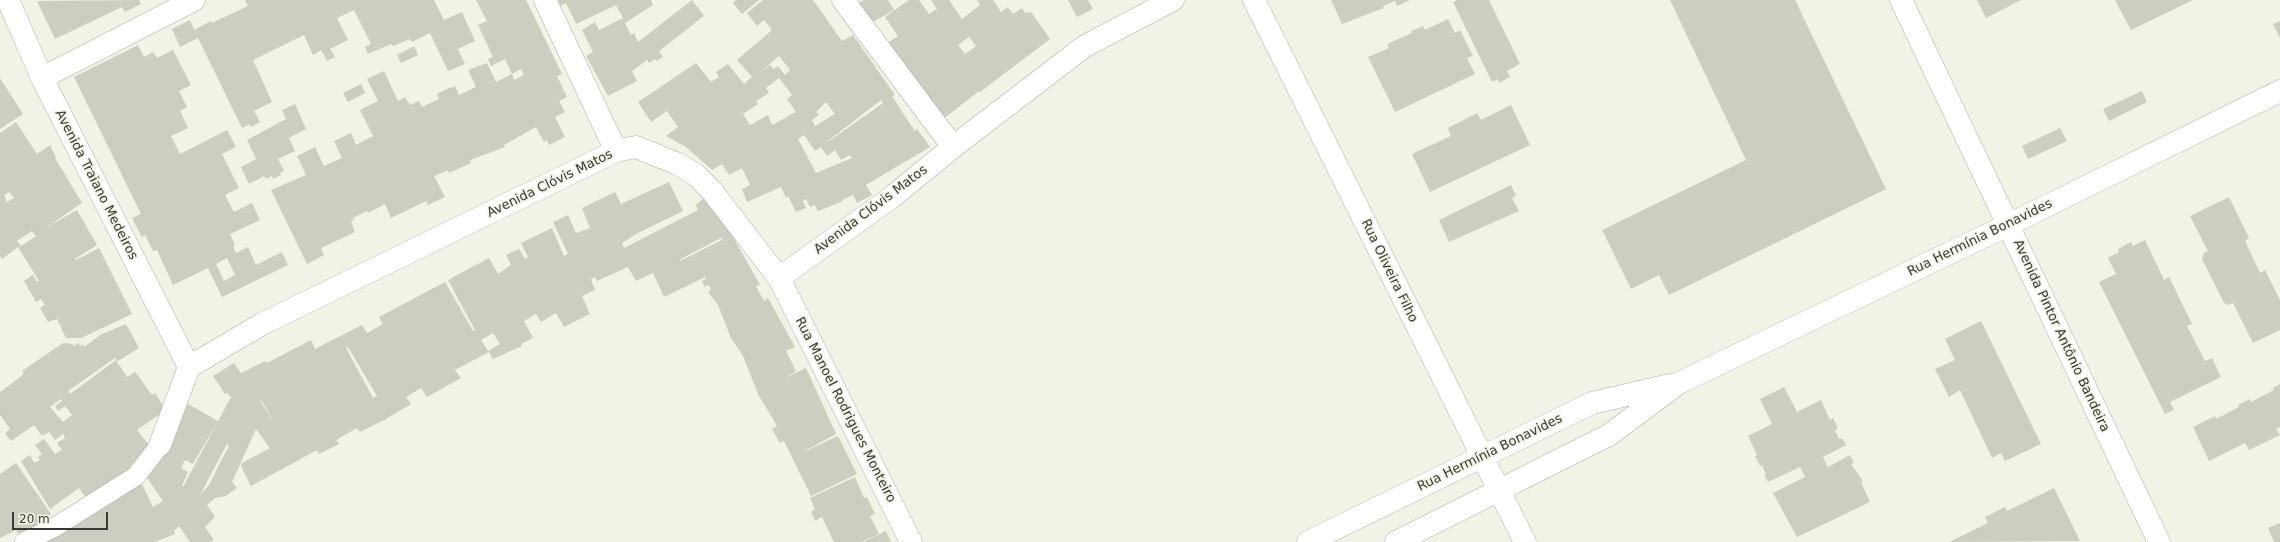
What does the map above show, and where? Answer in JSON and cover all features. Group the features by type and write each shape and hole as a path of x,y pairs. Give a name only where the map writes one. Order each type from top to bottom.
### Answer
{"street":[{"name":"Avenida Traiano Medeiros","path":"8,0 42,78 189,367"},
{"path":"42,78 194,0"},
{"path":"545,0 616,151"},
{"path":"843,0 953,147"},
{"name":"Avenida Clóvis Matos","path":"189,367 262,324 616,151 636,147 678,164 696,175 712,190 779,278 892,197 953,147 1085,46 1173,0"},
{"name":"Rua Oliveira Filho","path":"1254,0 1525,542"},
{"name":"Avenida Pintor Antônio Bandeira","path":"1901,0 2159,542"},
{"name":"Rua Hermínia Bonavides","path":"1396,542 1609,435 1679,382 2008,225 2280,91"},
{"name":"Rua Manoel Rodrigues Monteiro","path":"779,278 911,542"},
{"path":"160,445 189,367"},
{"name":"Rua Hermínia Bonavides","path":"1308,542 1592,403 1679,382"}],"lane":[{"path":"24,542 55,527 136,476 160,445"}],"building":[{"path":"139,0 141,4 125,12 122,7 55,39 37,1"},
{"path":"245,0 434,0 444,20 462,12 475,41 458,49 465,64 448,71 430,33 412,42 410,39 393,46 391,44 368,54 365,47 371,44 354,10 337,18 348,40 330,49 335,57 327,61 321,50 313,55 304,35 253,60 272,102 254,111 260,122 251,127 250,124 242,128 198,38 180,47 172,29 190,20 194,30 211,21 212,23 248,6"},
{"path":"476,0 526,0 562,74 557,76 567,97 559,101 565,112 555,117 565,137 549,145 547,140 544,142 536,127 504,145 505,147 470,160 471,163 449,173 448,170 434,176 445,197 428,205 426,201 391,218 385,204 368,213 367,211 353,218 354,220 351,221 355,232 321,248 324,255 307,264 271,190 306,175 297,156 315,147 324,166 342,158 334,141 351,133 356,145 373,136 360,110 378,101 367,79 384,71 398,101 405,97 410,105 419,101 422,107 439,99 437,94 455,86 459,95 476,87 468,70 487,63 496,82 512,74 505,59 491,66 488,59 493,57 478,25 487,21","holes":["521,69 524,75 514,80 512,74"]},
{"path":"558,0 651,0 653,5 625,23 631,35 634,33 638,42 692,0 704,16 659,51 663,57 657,61 655,59 649,63 647,60 632,71 637,81 608,96 586,56 593,52 582,30 595,22 599,30 623,18 616,5 576,24 566,3 560,6"},
{"path":"736,0 759,0 742,14 733,3"},
{"path":"763,0 813,0 842,41 853,35 895,95 892,96 906,118 915,131 917,129 930,147 866,185 872,195 857,203 853,195 842,200 843,201 818,211 815,205 810,207 806,199 803,201 806,208 796,212 788,196 786,198 781,187 747,202 742,189 750,185 742,168 729,175 722,164 712,170 686,147 666,136 678,127 667,111 651,122 638,102 696,63 711,82 719,77 716,72 728,64 744,84 752,77 737,60 772,30 764,20 757,26 747,13","holes":["779,56 790,70 785,75 778,66 774,69 770,65 757,75","779,78 792,95 787,99 796,112 772,125 768,115 750,125 743,114 758,104 756,101 769,93 766,88","881,100 883,103 828,141","826,102 835,114 815,126 812,120 819,115 816,112","804,135 815,151 821,147 827,156 835,150 841,160 850,155 852,158 816,173 798,139"]},
{"path":"864,0 888,0 894,10 871,23 858,3"},
{"path":"909,0 919,0 929,14 937,9 931,0 949,0 962,19 980,5 977,0 993,0 1001,12 1008,7 1013,14 1022,8 1025,13 1031,12 1050,39 942,120 882,47 898,36 885,17","holes":["969,37 976,46 965,54 958,45"]},
{"path":"1068,0 1088,0 1093,9 1077,17"},
{"path":"1331,0 1410,0 1397,6 1395,1 1383,6 1384,8 1342,24"},
{"path":"1458,0 1489,0 1520,64 1507,71 1510,77 1499,83 1498,79 1492,82 1453,2"},
{"path":"1670,0 1795,0 1886,189 1669,295 1659,275 1631,289 1602,230 1746,160"},
{"path":"1977,0 2021,0 1986,18"},
{"path":"2115,0 2193,0 2131,30"},
{"path":"1448,19 1455,33 1460,30 1473,56 1467,58 1475,74 1395,112 1368,57 1389,48 1387,44 1412,33 1411,31 1423,26 1425,30"},
{"path":"2280,21 2280,38 2273,24"},
{"path":"138,45 144,57 153,52 157,58 173,50 191,85 179,91 187,107 180,111 188,128 171,136 180,154 227,130 236,147 222,154 239,188 225,195 234,212 252,203 260,220 230,234 235,245 233,247 236,253 248,247 256,265 282,252 288,265 222,297 208,268 173,285 157,250 153,251 145,235 142,237 132,218 141,214 74,77","holes":["227,258 235,275 224,281 216,264"]},
{"path":"414,46 418,55 401,63 397,55"},
{"path":"0,78 23,114 0,129"},
{"path":"361,84 365,93 348,102 343,93"},
{"path":"2142,91 2147,102 2109,121 2103,109"},
{"path":"295,104 306,129 289,138 295,151 278,159 284,171 280,173 281,175 273,179 272,176 266,179 264,176 249,184 241,167 256,159 247,140 286,119 282,110"},
{"path":"1511,105 1530,145 1430,192 1412,154 1451,136 1448,128 1477,113 1481,120"},
{"path":"16,122 37,154 50,145 56,157 55,158 82,203 47,227 77,210 97,245 75,259 76,260 99,248 132,314 81,338 66,338 57,319 48,322 40,308 45,305 41,299 36,302 24,281 33,275 37,282 39,281 18,247 2,259 0,256 0,133","holes":["9,192 14,198 7,202 4,195","32,231 36,236 21,246 17,241"]},
{"path":"2060,128 2067,141 2028,159 2022,146"},
{"path":"669,182 683,211 636,234 622,243 624,248 698,210 696,205 704,198 723,219 760,285 756,286 764,301 768,298 795,347 786,351 796,371 785,378 806,368 836,434 799,454 838,436 857,474 811,496 784,441 780,443 772,429 777,426 758,394 743,356 731,338 718,305 708,292 711,290 709,285 705,287 702,281 706,279 705,277 664,297 653,273 636,281 628,267 597,281 595,277 591,279 595,290 582,296 590,314 564,327 556,313 541,322 536,314 524,321 533,338 521,344 522,346 493,359 489,352 455,370 461,378 427,397 421,388 406,397 411,404 384,420 360,432 357,428 336,440 339,444 319,454 317,450 251,486 241,466 242,463 270,448 256,429 232,482 237,488 226,496 215,498 207,505 215,517 205,527 214,540 211,542 190,542 179,526 174,531 175,534 155,542 33,542 140,480 153,507 163,501 147,478 188,404 218,421 193,464 185,460 181,468 188,472 182,485 183,487 231,397 227,393 225,394 213,376 234,363 241,373 265,361 267,363 311,340 315,349 362,325 367,333 383,324 379,317 445,282 473,331 475,330 448,280 489,258 498,274 511,265 506,255 519,249 525,259 528,257 521,243 552,228 564,256 568,254 553,222 568,215 576,233 590,228 582,208 615,192 621,204","holes":["721,238 722,240 680,261 679,260","493,333 500,344 488,351 481,340","348,347 377,396 373,398 346,348","261,400 271,417 260,401","227,444 229,446 209,485 200,495"]},
{"path":"1511,185 1516,196 1512,198 1519,211 1449,242 1439,220"},
{"path":"2229,197 2249,238 2245,241 2260,273 2265,270 2280,300 2280,330 2253,343 2233,303 2228,305 2224,303 2202,259 2204,253 2208,251 2190,216"},
{"path":"2145,240 2164,280 2169,277 2192,324 2187,326 2205,361 2212,358 2221,377 2170,402 2174,410 2165,414 2099,282 2116,274 2108,258 2119,252 2118,249 2131,242 2133,246"},
{"path":"1981,321 2041,444 2005,461 2001,453 1992,458 1960,390 1949,397 1935,369 1955,360 1945,339"},
{"path":"126,324 139,348 118,361 115,358 68,391 70,394 116,360 127,377 135,372 152,395 155,393 166,410 137,430 152,449 132,464 135,468 89,502 79,488 50,509 21,461 30,455 34,463 40,460 38,457 42,454 35,445 44,439 55,454 62,450 57,443 65,438 63,434 55,440 49,432 42,436 34,425 11,441 5,433 10,429 0,415 0,392 24,374 22,371 63,343 72,344 74,346 78,343 81,346 83,344 84,347 100,335","holes":["61,399 62,401 55,406 58,411 65,406 72,415 63,422 50,407"]},
{"path":"2280,384 2280,427 2276,429 2280,435 2249,450 2245,443 2209,461 2193,427 2215,416 2216,419 2239,407 2238,405 2250,399 2251,402 2274,390 2273,388"},
{"path":"1784,387 1797,412 1821,400 1830,420 1833,418 1838,428 1835,430 1839,439 1842,438 1846,445 1823,457 1828,467 1850,455 1854,463 1851,464 1863,481 1861,482 1870,502 1797,537 1773,493 1805,477 1800,467 1768,482 1764,475 1766,475 1762,465 1760,466 1755,456 1757,455 1748,436 1772,424 1760,399"},
{"path":"16,463 51,514 40,522 43,526 22,540 16,530 0,538 0,474"},
{"path":"855,477 864,498 867,497 875,514 870,516 879,534 861,542 834,542 822,517 815,521 811,512 815,509 810,498"},
{"path":"2054,488 2080,541 1949,542 1988,523 1985,517 2005,507 2007,511"},
{"path":"2280,523 2280,542 2274,542 2268,528"},
{"path":"886,531 891,542 863,542"}]}
